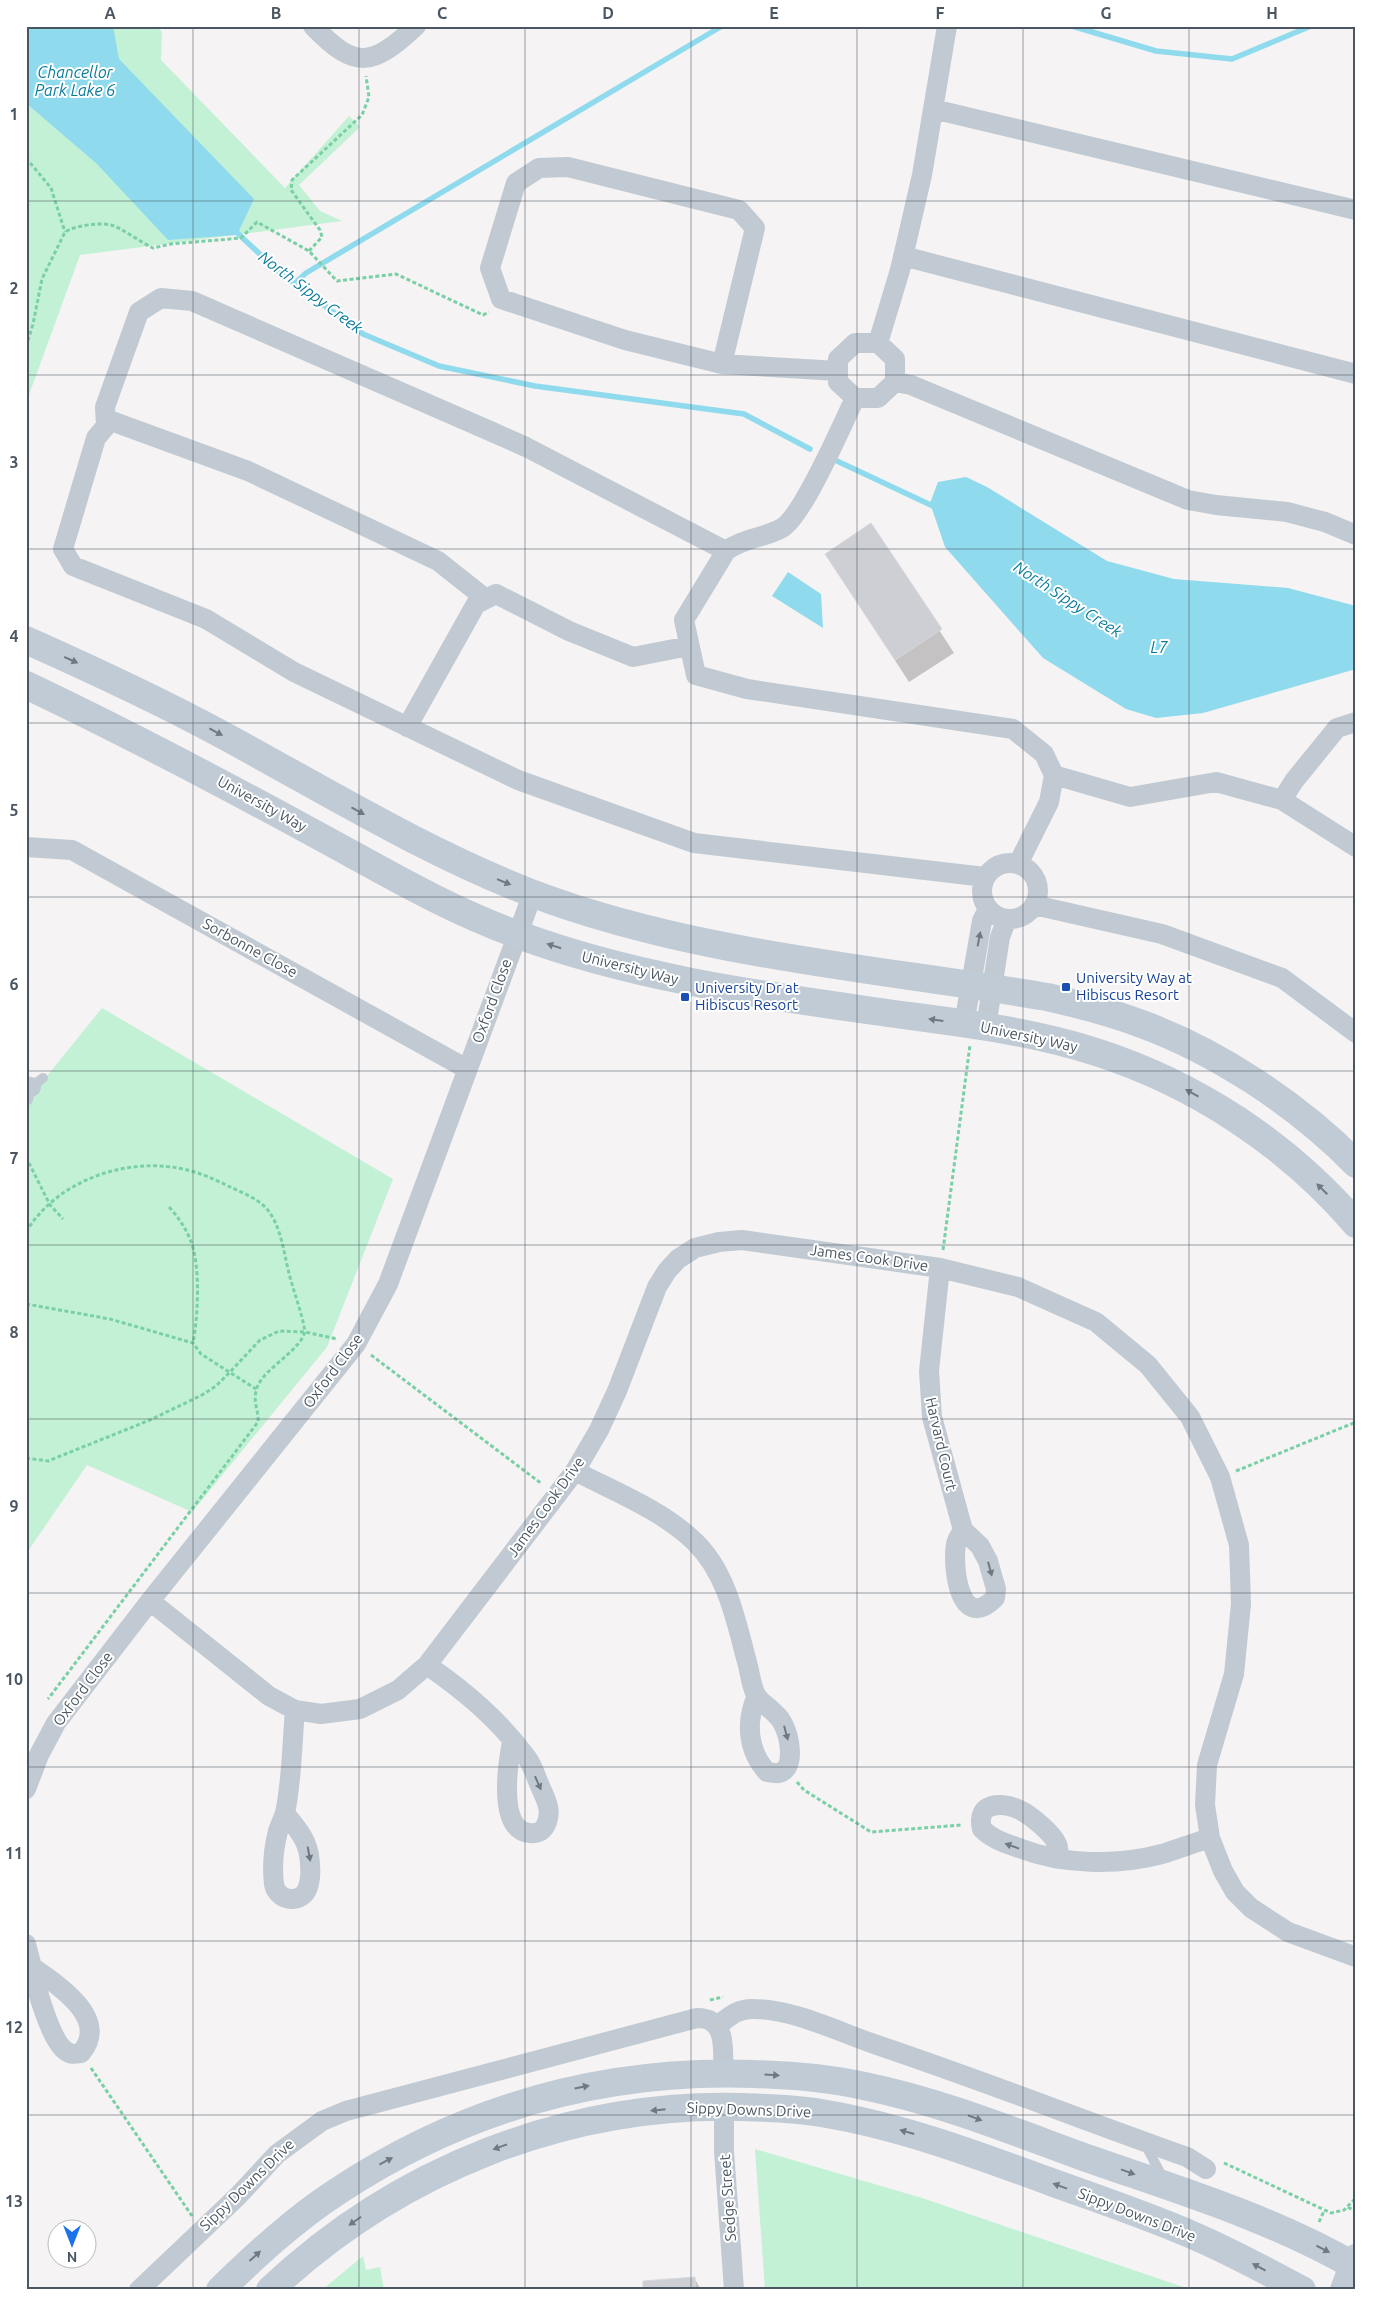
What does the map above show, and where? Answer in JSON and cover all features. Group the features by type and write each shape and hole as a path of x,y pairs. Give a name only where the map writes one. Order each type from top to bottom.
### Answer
{"main road":[{"path":"26,640 173,709 403,836 459,863 533,893 618,920 709,942 981,986 1092,1008 1141,1024 1188,1044 1275,1096 1312,1124 1356,1164"},
{"name":"University Way","path":"26,685 199,770 435,899 516,934 601,962 695,984 975,1025 1040,1037 1097,1052 1173,1082 1210,1102 1277,1148 1319,1186 1356,1224"},
{"path":"723,2073 724,2107"},
{"path":"220,2290 297,2220 337,2191 379,2165 455,2127 562,2091 628,2079 672,2074 723,2073 771,2074 861,2085 956,2111 1272,2225 1352,2270"},
{"name":"Sippy Downs Drive","path":"270,2290 322,2245 357,2219 434,2175 482,2153 568,2125 621,2114 678,2108 724,2107 818,2112 910,2133 983,2157 1191,2234 1302,2290"}],"street":[{"path":"313,26 344,54 363,59 381,55 416,26"},
{"path":"878,343 903,256 922,175 947,26"},
{"path":"932,109 1356,210"},
{"path":"722,364 755,228 739,210 568,167 539,168 516,183 490,268 501,299 625,340 722,364 838,371"},
{"path":"903,256 1356,374"},
{"path":"726,551 526,447 192,301 161,298 139,312 105,407 106,426 96,438 63,550 73,566 206,619 294,672 518,780 694,843 986,877"},
{"path":"855,343 878,343 894,359 894,382 878,398 855,398 838,382 838,371 838,358 855,343"},
{"path":"894,382 911,385 1188,500 1230,507 1287,512 1325,522 1356,535"},
{"path":"855,398 806,498 784,528 735,544 726,551 684,620 696,675 747,689 1013,729 1044,754 1054,775 1049,802 1018,864"},
{"path":"106,419 248,471 430,557 438,561 486,599"},
{"path":"408,727 476,604 496,594 569,631 633,657 689,646"},
{"path":"1282,800 1337,728 1356,722"},
{"path":"1054,775 1130,797 1216,782 1282,800 1356,847"},
{"name":"Sorbonne Close","path":"26,847 72,850 467,1069"},
{"path":"1000,864 1018,864 1027,868 1037,883 1038,894 1034,905 1026,914 1017,918 1007,919 1000,917 988,909 983,898 982,889 986,877 1000,864"},
{"name":"Oxford Close","path":"26,1789 39,1755 56,1723 150,1601 356,1344 388,1284 516,934 533,893"},
{"path":"1034,905 1162,934 1282,978 1356,1033"},
{"path":"975,1025 981,986 982,921 988,909"},
{"path":"981,986 1007,919"},
{"name":"James Cook Drive","path":"150,1601 269,1696 295,1710 321,1714 360,1709 398,1690 428,1665 575,1471 599,1430 617,1391 657,1288 667,1271 678,1259 696,1248 718,1242 742,1240 940,1268 1018,1286 1096,1322 1148,1365 1190,1417 1220,1478 1238,1545 1240,1604 1234,1674 1207,1765 1205,1805 1210,1838 1223,1871 1235,1892 1251,1908 1288,1932 1356,1957"},
{"name":"Harvard Court","path":"940,1268 929,1371 929,1392 932,1417 963,1530"},
{"path":"575,1471 671,1522 696,1543 718,1572 731,1604 757,1696 774,1710 783,1723 790,1748 790,1759 786,1768 778,1773 767,1772 758,1762 750,1738 750,1711 757,1696"},
{"path":"428,1665 464,1691 492,1716 512,1742"},
{"path":"285,1814 295,1710"},
{"path":"1059,1859 1057,1844 1037,1821 1021,1810 1003,1805 993,1805 986,1809 981,1816 980,1823 982,1829 995,1840 1040,1856 1059,1859 1108,1862 1161,1854 1210,1838"},
{"path":"26,1944 36,1990 55,2036 67,2053 81,2053 90,2039 89,2027 81,2008 70,1994 32,1967"},
{"path":"723,2073 722,2038 717,2026 734,2013 745,2009 762,2009 790,2014 940,2066 1190,2158 1206,2169"},
{"name":"Sippy Downs Drive","path":"139,2290 238,2196 277,2154 322,2121 346,2111 506,2070 695,2018 706,2019 717,2026"},
{"name":"Sedge Street","path":"724,2107 724,2152 734,2290"}],"lane":[{"path":"1143,2141 1168,2187"}],"path":[{"path":"309,251 322,237 320,230 292,190 292,180 362,115 370,97 363,59"},
{"path":"26,158 51,188 64,232"},
{"path":"26,347 33,324 42,279 64,232 81,226 110,225 153,248 171,244 241,238 257,222 280,233 309,251 315,260 337,281 396,274 483,315 494,310 501,299"},
{"path":"940,1268 975,1025"},
{"path":"26,1157 50,1205 63,1219"},
{"path":"26,1232 32,1223 69,1188 98,1174 144,1167 177,1168 198,1173 249,1196 267,1209 278,1229 290,1278 301,1308 305,1332 298,1345 280,1360 256,1389 255,1400 259,1416 258,1422 47,1702"},
{"path":"169,1207 182,1222 191,1241 195,1258 198,1320 193,1343"},
{"path":"26,1304 110,1319 193,1343 201,1354 256,1389"},
{"path":"26,1458 48,1462 150,1420 202,1395 216,1386 260,1340 279,1331 305,1332 356,1344 556,1495"},
{"path":"1220,1478 1356,1422"},
{"path":"786,1768 804,1790 871,1832 980,1823"},
{"path":"81,2053 201,2230"},
{"path":"1348,2207 1356,2212"}],"green space":[{"path":"26,26 157,26 162,32 161,60 285,188 349,116 360,127 299,185 320,211 342,221 80,255 26,403"},
{"path":"102,1008 393,1179 327,1347 192,1512 87,1465 26,1554 26,1102"},
{"path":"755,2149 922,2198 1192,2290 765,2290"},
{"path":"363,2256 366,2270 380,2267 384,2290 322,2290"}],"water":[{"name":"Chancellor Park Lake 6","path":"26,26 113,26 119,59 254,199 237,235 168,240 97,164 26,103"},
{"name":"L7","path":"966,477 987,487 1107,561 1174,579 1288,588 1356,606 1356,669 1203,713 1156,718 1126,709 1043,658 945,547 930,503 938,482"},
{"path":"788,572 821,594 823,628 772,596"}],"building":[{"path":"871,523 942,629 895,660 825,554"},
{"path":"695,2277 696,2290 643,2290 643,2281"}],"waterway":[{"path":"294,284 306,273 722,26"},
{"path":"1072,26 1156,51 1232,59 1311,26"},
{"name":"North Sippy Creek","path":"233,229 279,272 363,334 439,366 535,386 744,414 810,449"},
{"name":"North Sippy Creek","path":"837,461 935,507"}],"place":[{"name":"University Way at Hibiscus Resort","path":"1066,987"},
{"name":"University Dr at Hibiscus Resort","path":"685,997"}]}
